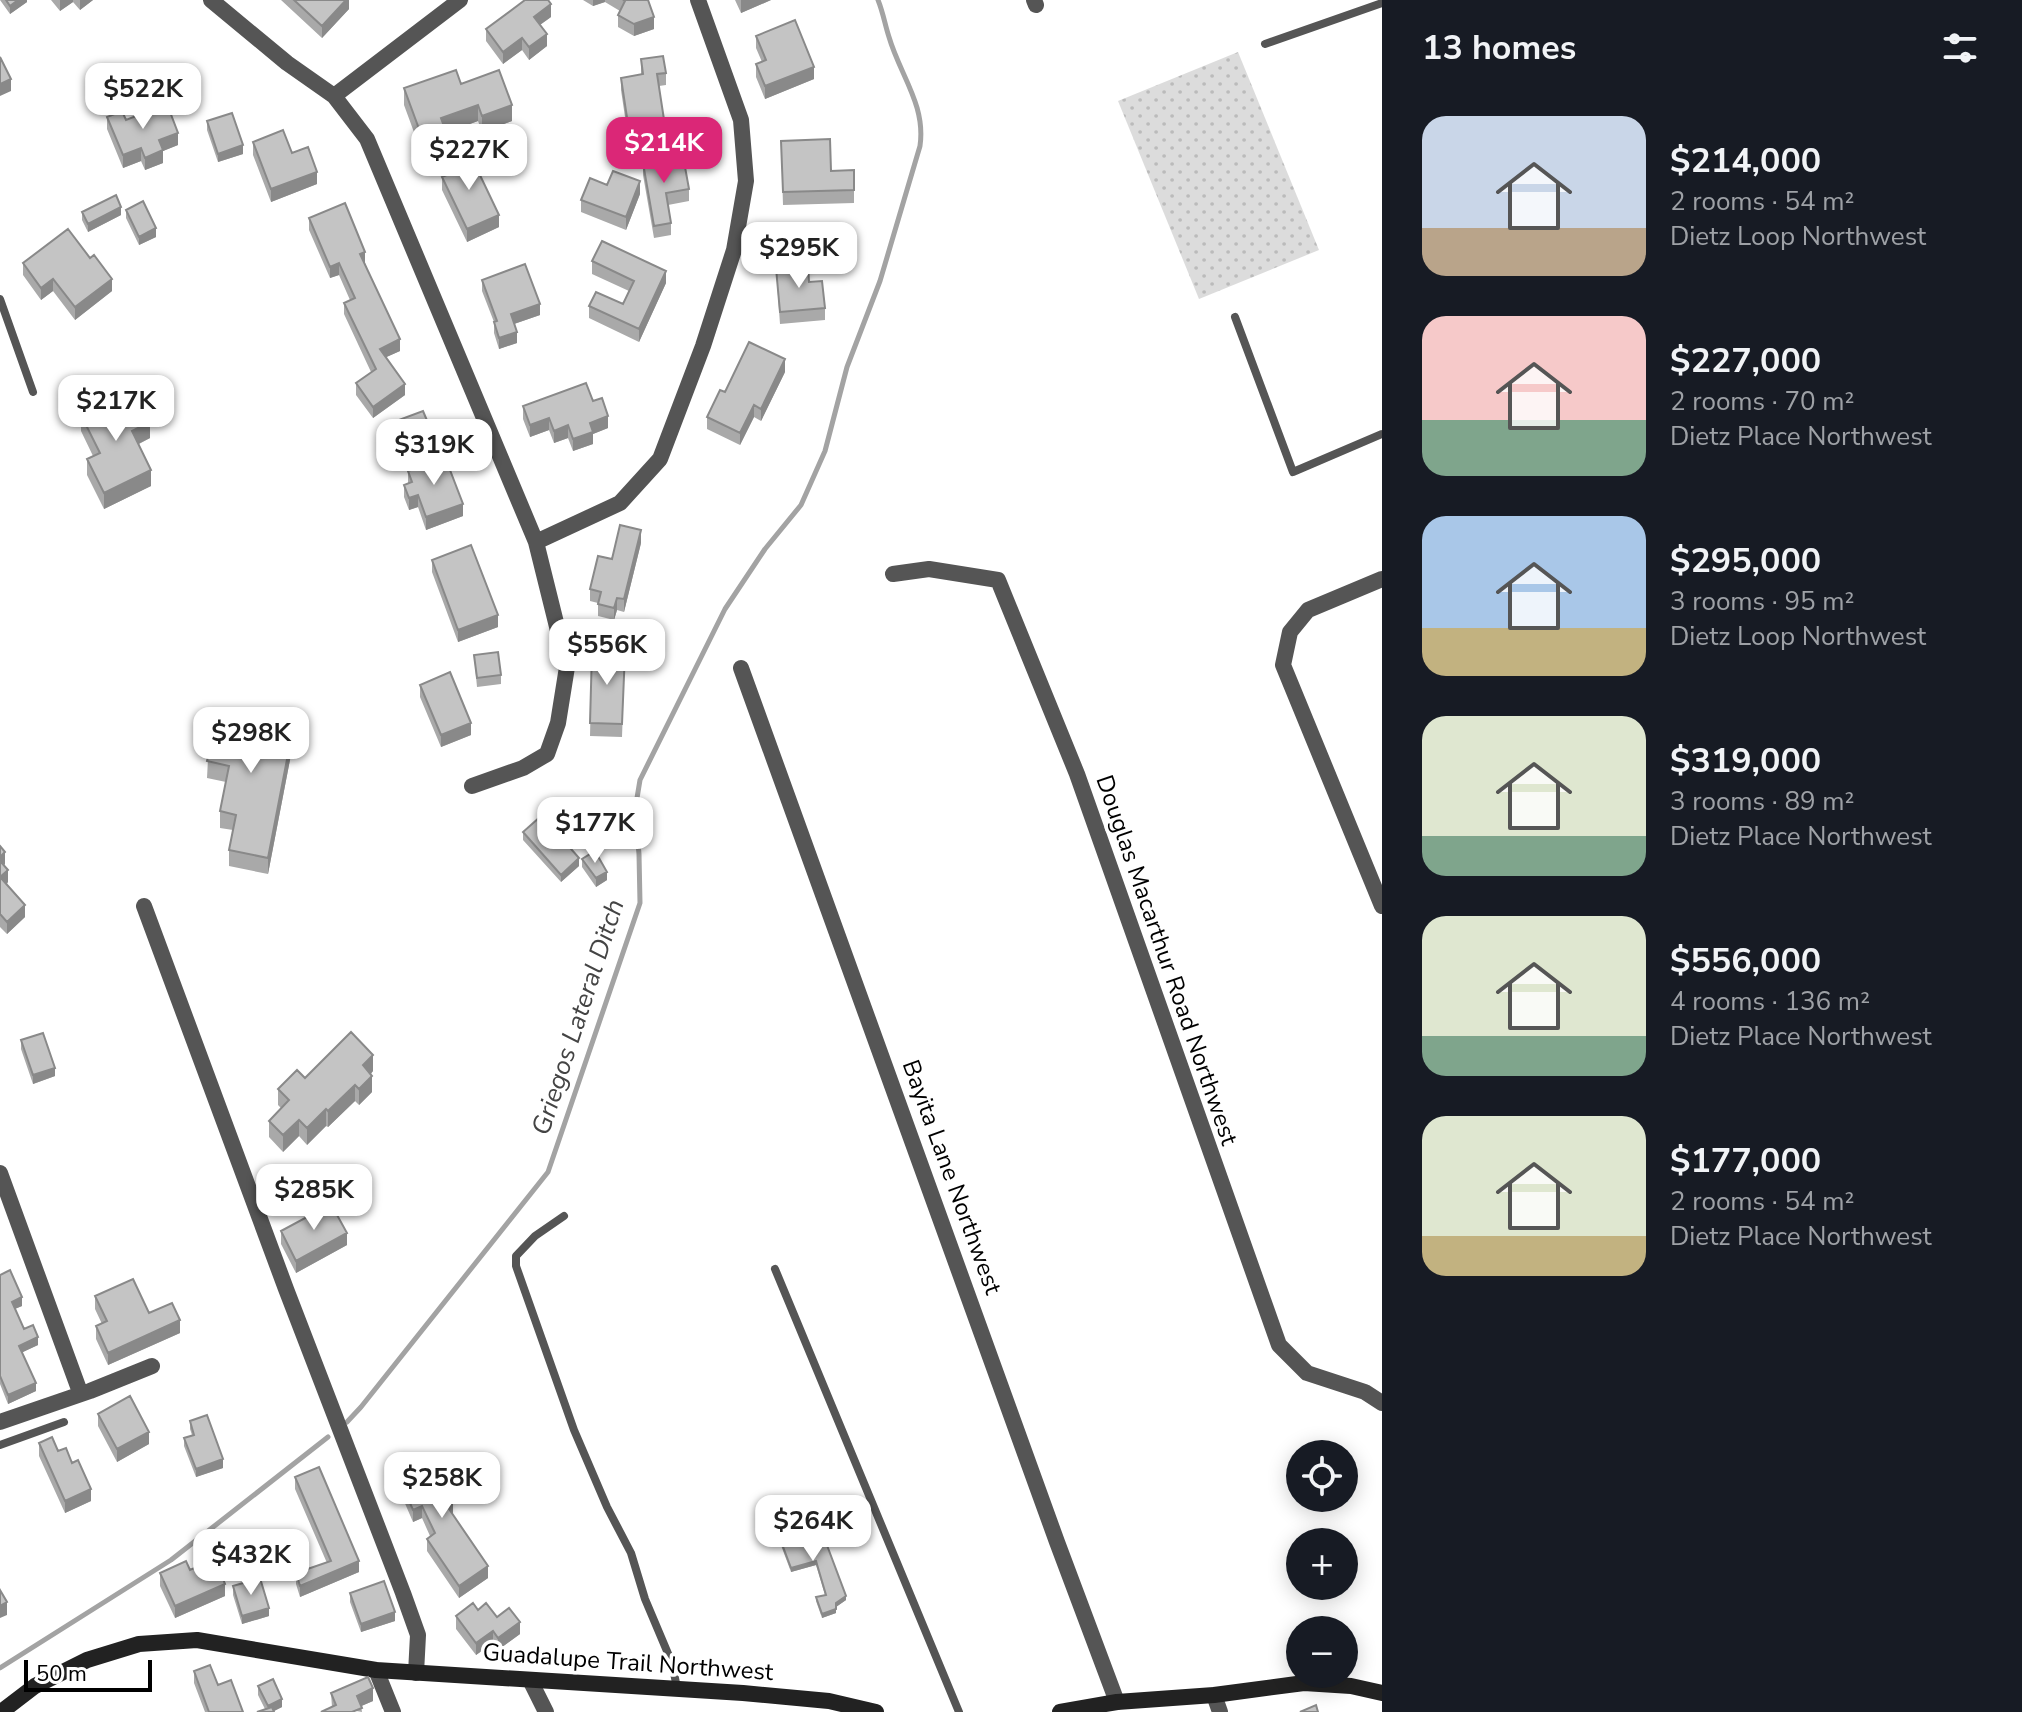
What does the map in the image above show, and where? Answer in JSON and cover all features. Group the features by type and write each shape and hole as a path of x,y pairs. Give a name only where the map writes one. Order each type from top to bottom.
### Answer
{"street":[{"path":"211,0 287,63 334,96 367,139 536,542 567,667 558,723 547,754 523,768 472,786"},
{"path":"334,96 460,0"},
{"path":"536,542 620,503 660,459 703,346 734,250 746,181 741,120 698,0"},
{"name":"Douglas Macarthur Road Northwest","path":"893,574 929,569 998,580 1077,774 1279,1345 1307,1373 1365,1392 1382,1403"},
{"path":"1382,579 1308,610 1290,632 1283,665 1382,906"},
{"name":"Bayita Lane Northwest","path":"741,668 1117,1702"},
{"path":"144,906 418,1635 416,1673"},
{"path":"0,1173 80,1392"},
{"path":"0,1422 152,1366"},
{"name":"Guadalupe Trail Northwest","path":"1,1712 35,1686 87,1660 139,1644 197,1640 376,1670 829,1701 876,1712"},
{"path":"376,1670 393,1712"},
{"path":"530,1680 546,1712"},
{"path":"1060,1712 1117,1702 1217,1704 1304,1683 1351,1686 1382,1693"}],"lane":[{"path":"1265,44 1382,3"},
{"path":"0,299 33,392"},
{"path":"1235,317 1293,472 1382,434"},
{"path":"564,1216 535,1236 516,1256 516,1266 574,1430 607,1507 631,1553 645,1599 672,1663 677,1689"},
{"path":"775,1269 959,1712"},
{"path":"0,1445 64,1422"}],"shaded area":[{"path":"1238,52 1319,250 1199,299 1118,101"}],"building":[{"path":"294,0 346,0 322,26"},
{"path":"525,0 548,0 551,4 534,17 547,34 529,47 522,38 503,52 486,29"},
{"path":"623,0 648,0 654,17 634,24 618,15"},
{"path":"795,20 814,67 765,86 756,64 766,60 756,36"},
{"path":"663,56 666,73 657,74 665,126 629,131 621,78 643,74 641,59"},
{"path":"0,57 11,79 0,84"},
{"path":"456,70 461,84 499,70 512,105 482,116 478,105 441,118 445,129 422,137 404,88"},
{"path":"167,104 178,133 159,140 163,150 145,158 141,148 123,155 107,117 122,111 126,120"},
{"path":"232,113 243,145 218,154 207,121"},
{"path":"283,130 292,153 308,147 317,172 271,189 253,142"},
{"path":"830,139 831,171 854,170 854,190 783,192 781,141"},
{"path":"468,150 499,215 467,229 442,177 456,171 450,158"},
{"path":"683,156 689,189 666,193 671,223 654,226 643,163"},
{"path":"613,171 640,181 626,217 581,200 590,178 607,185"},
{"path":"116,195 121,207 88,224 82,212"},
{"path":"143,201 156,228 139,237 126,210"},
{"path":"345,203 365,252 360,254 400,339 380,349 405,384 373,407 356,383 376,369 344,303 355,298 339,263 330,267 309,218"},
{"path":"68,229 90,258 94,255 112,279 75,307 53,279 41,288 23,263"},
{"path":"602,241 666,271 639,329 589,306 596,292 623,304 634,281 592,261"},
{"path":"525,264 540,304 511,314 517,332 499,338 494,322 497,321 482,280"},
{"path":"808,265 809,282 822,281 825,308 780,312 776,268"},
{"path":"749,342 785,359 761,409 754,405 740,433 707,417 720,390 725,392"},
{"path":"586,383 593,401 602,398 608,416 590,423 593,432 573,439 568,425 554,431 549,418 530,425 523,406"},
{"path":"114,398 120,410 139,401 150,422 132,431 151,470 104,493 87,459 100,453 81,415"},
{"path":"423,411 431,430 403,440 396,421"},
{"path":"445,457 463,504 426,517 418,495 409,498 404,485 412,482 408,471"},
{"path":"620,525 641,530 624,599 617,598 614,608 598,604 601,592 590,589 598,556 612,559"},
{"path":"471,545 498,615 458,630 432,560"},
{"path":"592,651 625,652 622,724 590,723"},
{"path":"498,652 501,675 477,678 474,655"},
{"path":"450,672 471,723 441,735 420,685"},
{"path":"236,710 294,723 268,858 229,850 236,815 220,811 229,766 207,761 211,743 204,742 209,717 234,722"},
{"path":"568,801 586,812 564,841 579,858 561,875 523,832 540,817 549,827"},
{"path":"595,851 607,872 596,878 582,859"},
{"path":"0,861 8,870 0,877"},
{"path":"0,877 25,905 7,922 0,914"},
{"path":"351,1032 373,1055 363,1065 372,1076 359,1089 355,1085 307,1128 299,1120 283,1135 269,1121 289,1100 278,1089 297,1070 305,1078"},
{"path":"43,1033 55,1068 33,1075 21,1040"},
{"path":"331,1204 347,1233 296,1261 281,1231"},
{"path":"10,1270 22,1297 12,1302 24,1329 33,1325 38,1337 19,1346 36,1383 8,1395 0,1376 0,1275"},
{"path":"133,1279 149,1313 172,1303 180,1320 108,1353 96,1326 107,1321 95,1296"},
{"path":"130,1396 149,1432 117,1449 98,1414"},
{"path":"207,1415 223,1459 196,1469 184,1438 194,1435 190,1421"},
{"path":"52,1437 58,1451 66,1448 72,1463 78,1460 91,1489 65,1501 39,1443"},
{"path":"433,1457 453,1503 447,1506 488,1566 459,1586 427,1539 435,1533 422,1506 413,1510 397,1473"},
{"path":"319,1467 359,1561 300,1586 296,1573 331,1561 295,1477"},
{"path":"798,1520 809,1546 825,1540 846,1596 836,1603 836,1609 822,1614 816,1597 826,1595 816,1561 791,1568 776,1528"},
{"path":"215,1559 225,1584 175,1606 160,1573 186,1561 190,1570"},
{"path":"260,1578 269,1608 242,1616 233,1586"},
{"path":"384,1581 395,1612 361,1624 350,1593"},
{"path":"0,1590 7,1602 0,1606"},
{"path":"473,1603 478,1610 486,1603 497,1617 509,1608 520,1622 498,1638 493,1631 476,1643 456,1616"},
{"path":"210,1665 218,1685 231,1680 243,1712 209,1712 194,1671"},
{"path":"368,1677 373,1688 357,1696 362,1708 352,1712 321,1712 336,1705 331,1693"},
{"path":"273,1679 282,1699 268,1706 258,1686"},
{"path":"1316,1705 1318,1712 1300,1712"},
{"path":"272,1707 274,1712 257,1712"}],"waterway":[{"name":"Griegos Lateral Ditch","path":"347,1422 548,1172 640,903 635,810 640,780 725,609 765,549 801,505 825,451 847,367 880,281 920,146 921,131 916,104 894,51 878,0"},
{"name":"Griegos Lateral Ditch","path":"0,1668 171,1560 328,1437"}]}
